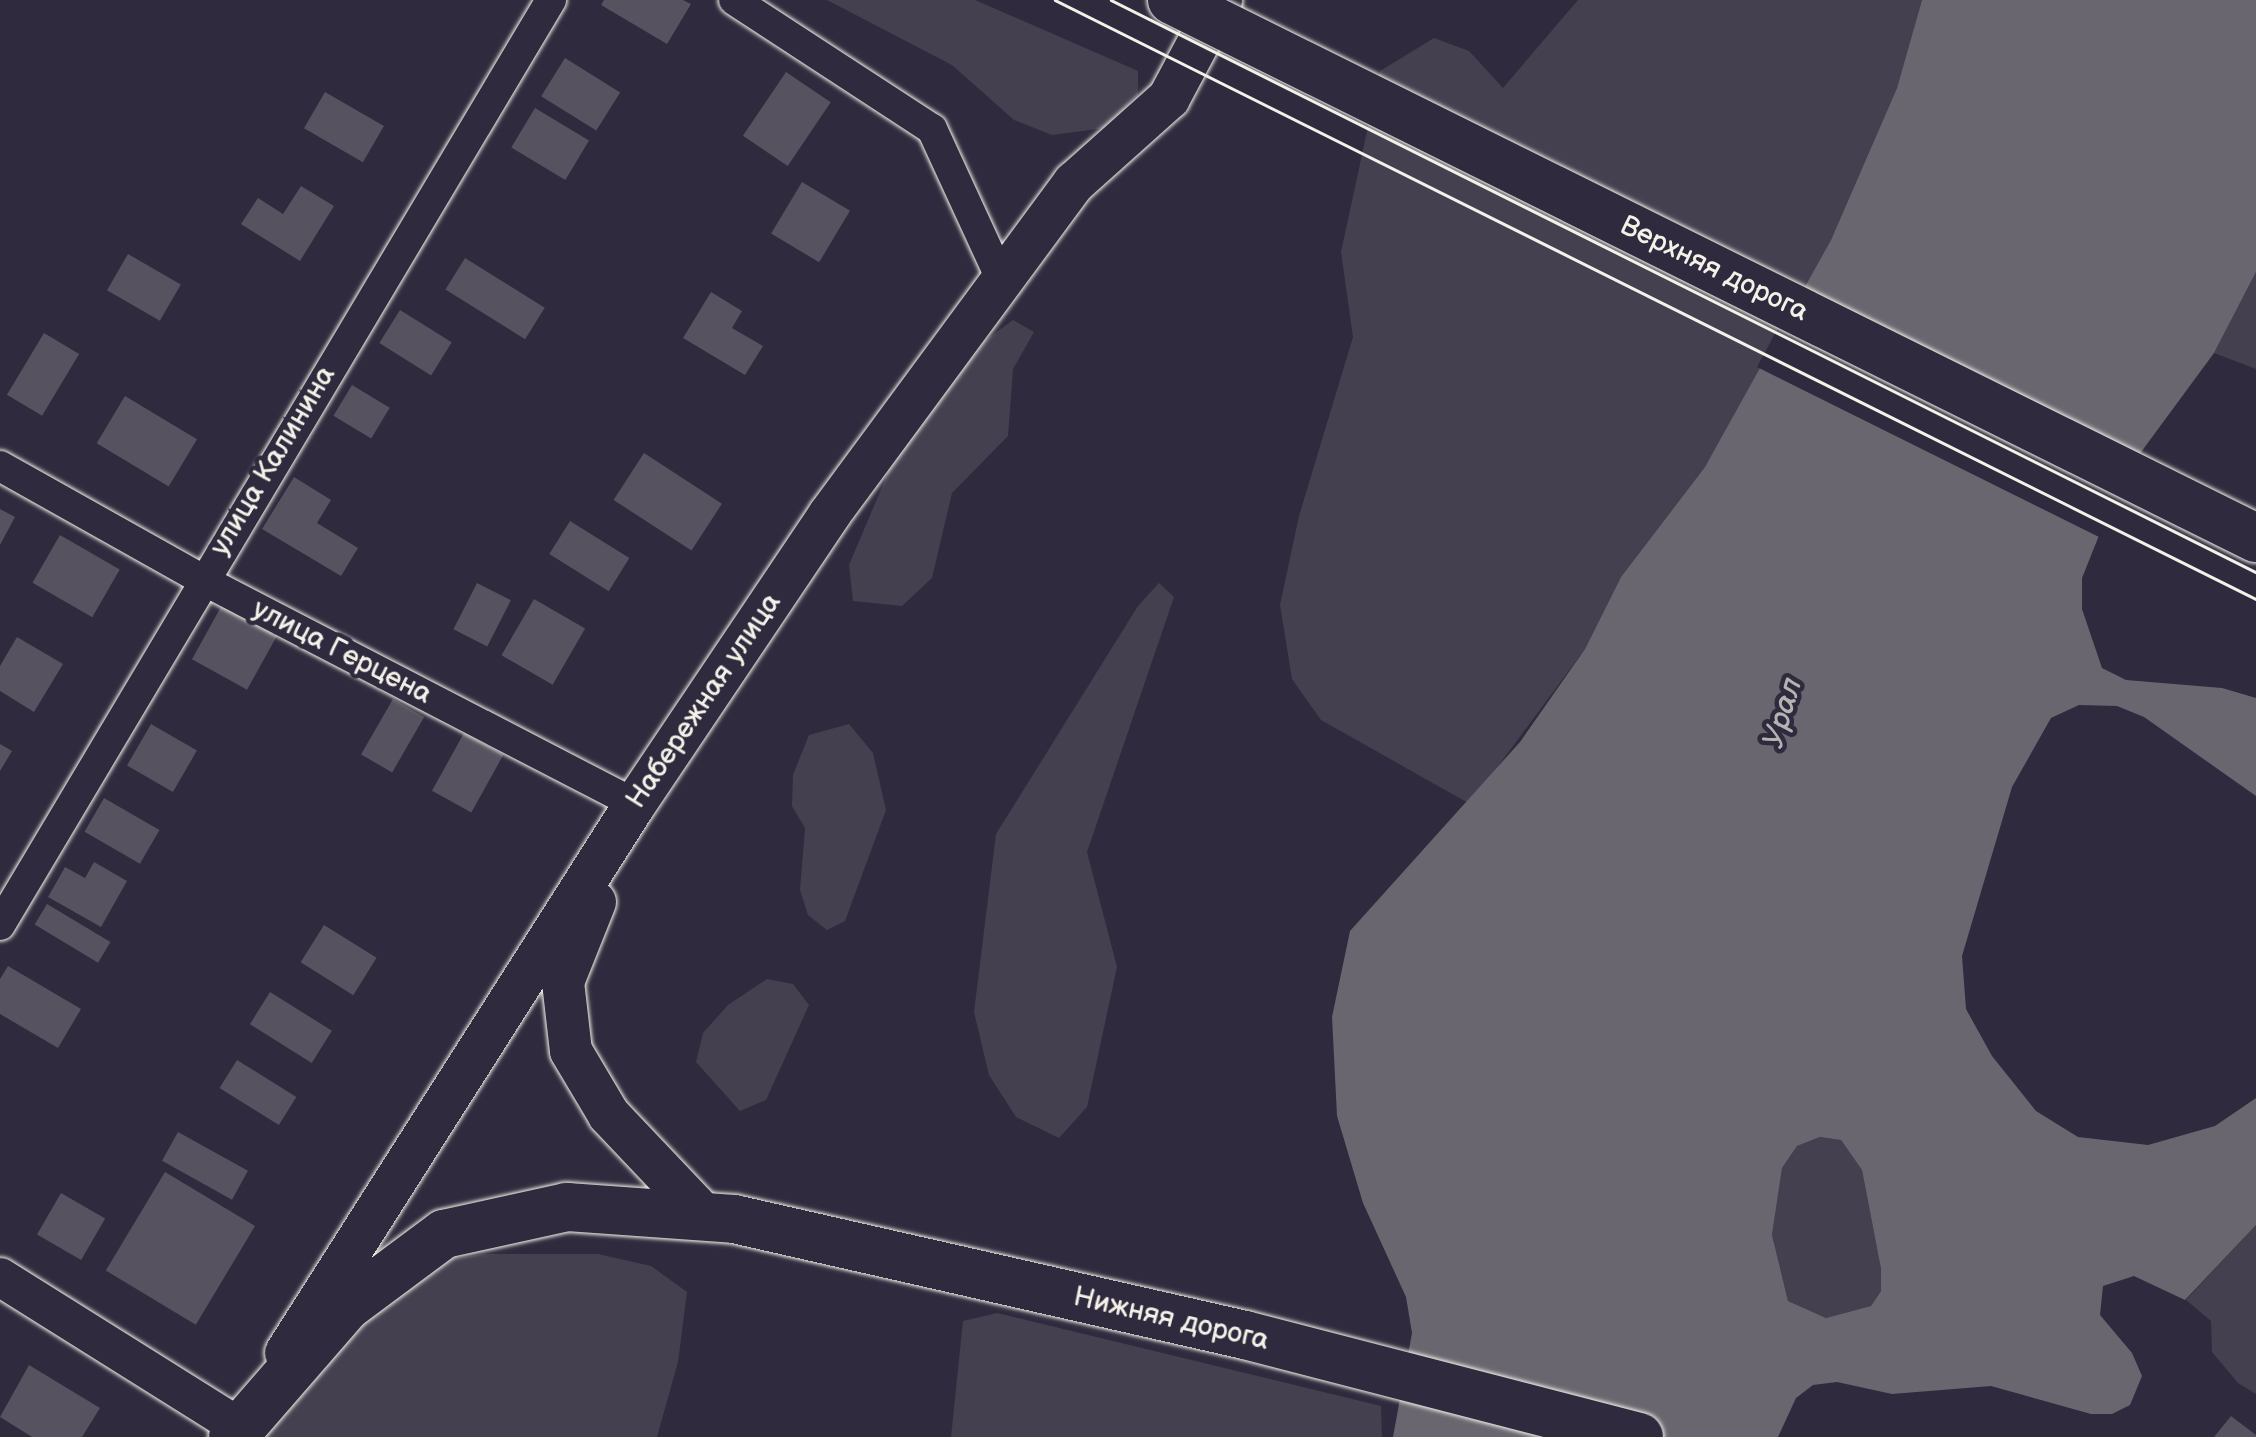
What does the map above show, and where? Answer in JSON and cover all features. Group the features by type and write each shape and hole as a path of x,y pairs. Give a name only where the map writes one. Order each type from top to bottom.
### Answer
{"main road":[{"name":"Верхняя дорога","path":"1172,0 2256,538"},
{"name":"Набережная улица","path":"236,1432 635,804 828,515 1074,183 1168,98 1220,0"},
{"path":"635,804 563,982 572,1050 608,1115 701,1212"},
{"name":"Нижняя дорога","path":"236,1432 347,1306 444,1234 567,1206 701,1212 1245,1335 1639,1437"}],"street":[{"name":"улица Калинина","path":"0,925 201,580 551,0"},
{"path":"734,0 932,129 1001,279"},
{"name":"улица Герцена","path":"0,466 201,580 635,804"},
{"path":"0,1276 236,1432"}],"shaded area":[{"path":"827,0 975,0 1138,71 1138,94 1105,128 1052,135 1014,120 952,65"},
{"path":"1578,0 1922,0 1897,88 1831,240 1747,397 1705,467 1621,577 1585,649 1470,804 1321,720 1292,679 1280,605 1299,516 1353,337 1341,252 1380,71 1434,38 1469,51 1503,88"},
{"path":"2256,272 2256,369 2214,353"},
{"path":"1013,320 1034,332 1013,369 1008,436 952,493 932,578 902,606 853,601 849,565 907,428 975,348"},
{"path":"1159,583 1174,597 1087,852 1117,967 1087,1107 1059,1138 1016,1117 989,1075 974,1012 996,834 1138,606"},
{"path":"849,724 873,753 886,810 845,921 827,930 808,915 800,890 805,828 792,806 793,775 809,735"},
{"path":"767,979 793,984 809,1005 766,1100 740,1111 696,1062 703,1033 728,1005"},
{"path":"1820,1137 1841,1140 1862,1170 1881,1269 1881,1291 1871,1306 1826,1318 1788,1301 1772,1235 1782,1168 1797,1146"},
{"path":"2256,1225 2256,1394 2238,1383 2212,1352 2211,1321 2186,1300"},
{"path":"484,1254 598,1254 651,1266 687,1292 678,1362 657,1437 250,1437 321,1347 446,1260"},
{"path":"997,1313 1381,1406 1382,1437 951,1437 963,1321"}],"water":[{"name":"Урал","path":"1922,0 2256,0 2256,272 2214,353 2122,478 2082,578 2082,609 2102,668 2126,680 2222,688 2256,698 2256,796 2144,717 2117,706 2079,705 2051,718 2012,787 1962,956 1966,1009 1992,1056 2036,1111 2078,1137 2148,1145 2215,1126 2256,1098 2256,1225 2185,1300 2134,1276 2103,1286 2100,1315 2132,1353 2142,1376 2130,1405 2112,1414 2091,1414 1991,1386 1892,1394 1837,1382 1813,1385 1796,1398 1778,1437 1393,1437 1412,1333 1406,1297 1363,1203 1337,1116 1332,1017 1350,931 1520,742 1585,649 1621,577 1705,467 1831,240 1897,88","holes":["1820,1137 1841,1140 1862,1170 1881,1269 1881,1291 1871,1306 1826,1318 1788,1301 1772,1235 1782,1168 1797,1146"]}],"pier":[{"path":"1799,289 2126,480 2099,537 1757,367"}],"building":[{"path":"604,0 683,0 691,4 667,44 601,5"},
{"path":"565,58 620,92 596,131 541,96"},
{"path":"786,72 831,102 788,166 743,136"},
{"path":"325,92 384,126 363,162 304,128"},
{"path":"535,108 589,140 565,180 511,147"},
{"path":"802,182 850,211 819,262 771,233"},
{"path":"301,186 334,206 300,261 241,224 258,198 283,214"},
{"path":"128,254 181,284 160,321 107,290"},
{"path":"465,258 545,308 525,339 445,289"},
{"path":"711,292 742,311 732,328 763,346 745,375 683,338"},
{"path":"400,310 452,342 431,375 379,343"},
{"path":"44,333 79,354 42,416 7,395"},
{"path":"352,385 390,408 371,439 333,416"},
{"path":"125,396 197,439 169,486 97,443"},
{"path":"644,453 722,504 691,551 614,500"},
{"path":"294,477 331,500 317,523 358,548 341,576 262,529"},
{"path":"0,509 15,517 0,545"},
{"path":"570,521 629,558 609,591 549,554"},
{"path":"60,535 120,570 92,617 32,583"},
{"path":"477,583 511,600 487,647 453,629"},
{"path":"534,599 585,628 553,685 502,655"},
{"path":"222,605 277,636 247,690 192,659"},
{"path":"17,637 63,664 34,712 0,691 0,666"},
{"path":"393,699 424,717 392,772 361,754"},
{"path":"151,724 197,750 173,792 127,766"},
{"path":"464,733 503,755 471,813 432,791"},
{"path":"0,744 12,751 0,771"},
{"path":"104,798 159,830 140,864 84,832"},
{"path":"94,862 127,881 101,927 48,897 65,867 85,878"},
{"path":"47,904 110,942 98,963 35,925"},
{"path":"324,925 377,958 353,995 301,962"},
{"path":"8,966 81,1009 58,1048 0,1014 0,979"},
{"path":"270,992 332,1031 312,1063 250,1024"},
{"path":"237,1060 296,1097 279,1125 220,1088"},
{"path":"178,1132 248,1171 232,1200 162,1161"},
{"path":"165,1172 255,1226 196,1325 106,1271"},
{"path":"61,1193 105,1218 81,1260 37,1235"},
{"path":"29,1365 100,1408 82,1437 32,1437 0,1417"},
{"path":"2231,1416 2256,1435 2256,1437 2214,1437"}],"tram line":[{"path":"1055,0 2256,599"},
{"path":"1111,0 2256,572"}]}
